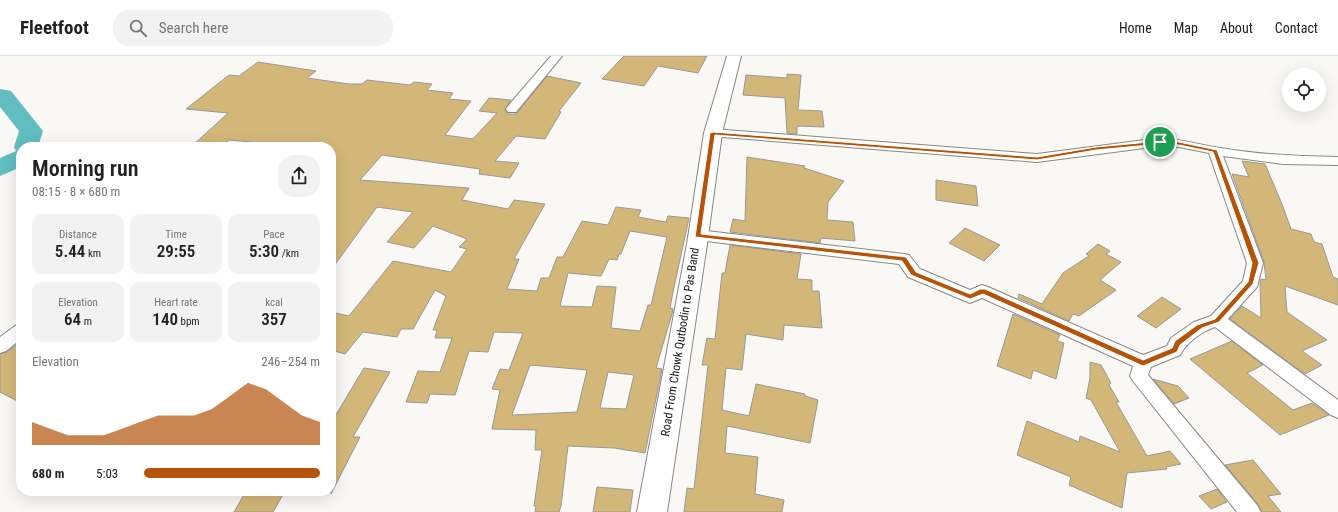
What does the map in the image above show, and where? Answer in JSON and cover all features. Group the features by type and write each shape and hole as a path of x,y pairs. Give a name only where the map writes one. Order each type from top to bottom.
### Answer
{"main road":[{"name":"Road From Chowk Qutbodin to Pas Band","path":"652,512 698,235 713,133 734,56"}],"street":[{"path":"512,109 557,56"},
{"path":"713,133 1037,158 1096,148 1160,142 1179,143 1215,151 1283,160 1338,161"},
{"path":"1215,151 1256,263 1251,282 1217,320 1200,326 1177,343 1174,350 1143,364 1139,376 1250,512"},
{"path":"698,235 904,259 914,273 970,297 982,291 1143,364"},
{"path":"1217,320 1338,410"},
{"path":"0,346 16,334"}],"building":[{"path":"624,56 707,56 698,73 658,66 644,86 602,79"},
{"path":"258,62 316,71 307,78 349,84 362,84 367,80 410,85 414,82 432,84 427,90 453,93 449,99 471,101 445,135 473,139 497,113 479,111 489,98 511,100 505,110 508,114 516,114 547,76 581,83 559,111 561,112 545,139 516,136 495,161 519,163 510,178 479,174 480,169 382,155 360,180 469,188 462,200 508,209 514,200 545,204 514,259 519,259 507,289 537,291 541,278 549,278 557,257 563,257 582,221 608,225 616,207 641,210 638,217 666,222 668,216 689,218 670,308 673,309 672,314 656,368 662,369 645,453 614,448 568,446 559,512 535,512 536,506 534,506 542,450 535,450 536,430 492,429 500,390 492,389 500,369 509,370 523,333 494,332 488,352 469,351 455,395 430,394 427,403 406,402 418,371 440,372 452,338 435,338 437,330 433,330 446,296 435,290 413,329 401,329 397,337 363,332 345,354 336,351 336,313 349,316 393,261 451,272 467,249 459,247 467,239 433,226 414,248 387,242 413,212 377,207 336,263 336,142 251,142 229,140 227,142 196,142 228,113 186,109 229,75 239,76","holes":["630,231 667,237 651,305 648,305 640,331 611,328 616,287 597,286 592,307 560,306 568,273 601,276 609,259 617,260 619,254 621,254","530,365 587,370 577,412 512,415","608,372 634,375 626,409 600,408"]},
{"path":"787,74 801,75 798,110 822,111 824,127 797,126 797,134 787,133 785,98 743,95 746,75 787,78"},
{"path":"747,157 805,166 804,168 844,181 828,202 827,220 853,222 855,241 821,238 820,243 730,232 733,219 745,221"},
{"path":"1242,161 1265,164 1291,229 1311,234 1314,242 1322,244 1333,277 1338,279 1338,305 1285,286 1287,312 1327,340 1302,351 1322,365 1305,374 1230,319 1242,306 1261,318 1260,282 1261,279 1266,280 1264,262 1232,174 1249,177"},
{"path":"936,180 976,186 978,206 936,200"},
{"path":"965,228 1000,245 984,261 949,243"},
{"path":"1098,244 1110,251 1106,254 1121,262 1100,280 1116,290 1079,316 1073,314 1069,321 1018,298 1019,294 1042,304 1063,273 1089,256 1086,254"},
{"path":"730,245 801,254 797,279 812,280 812,291 819,291 822,328 784,325 783,340 746,334 742,370 726,368 722,410 749,416 756,384 805,394 805,396 818,400 810,443 727,426 725,453 758,457 755,494 784,500 782,512 684,512 687,488 694,489 708,365 702,365 707,338 715,339 722,273 725,273"},
{"path":"1162,297 1181,309 1156,328 1137,316"},
{"path":"1013,314 1060,335 1057,341 1064,343 1056,379 1033,370 1031,379 997,366"},
{"path":"1232,341 1263,365 1247,373 1293,410 1312,403 1329,415 1280,435 1190,359"},
{"path":"16,345 16,400 0,392 0,354 7,352"},
{"path":"1090,362 1101,365 1111,383 1109,385 1119,402 1116,402 1147,456 1170,451 1181,464 1166,467 1167,469 1127,473 1122,508 1069,485 1071,477 1017,455 1027,421 1079,442 1080,436 1120,452 1091,400 1086,398 1090,378"},
{"path":"364,368 390,372 353,437 360,437 336,484 336,415"},
{"path":"1153,379 1178,386 1189,398 1174,404"},
{"path":"1253,460 1281,494 1268,496 1281,512 1262,512 1258,504 1225,465"},
{"path":"597,487 633,490 630,512 593,512"},
{"path":"1217,489 1227,502 1211,509 1199,496"},
{"path":"243,496 282,496 273,512 234,512"}],"waterway":[{"path":"0,96 3,96 31,131 28,142"},
{"path":"0,168 16,160"}],"route":[{"path":"713,133 1037,158 1096,148 1160,142 1179,143 1215,151 1256,263 1251,282 1217,320 1200,326 1177,343 1174,350 1143,364 982,291 970,297 914,273 904,259 698,235 704,185 713,133"}]}
